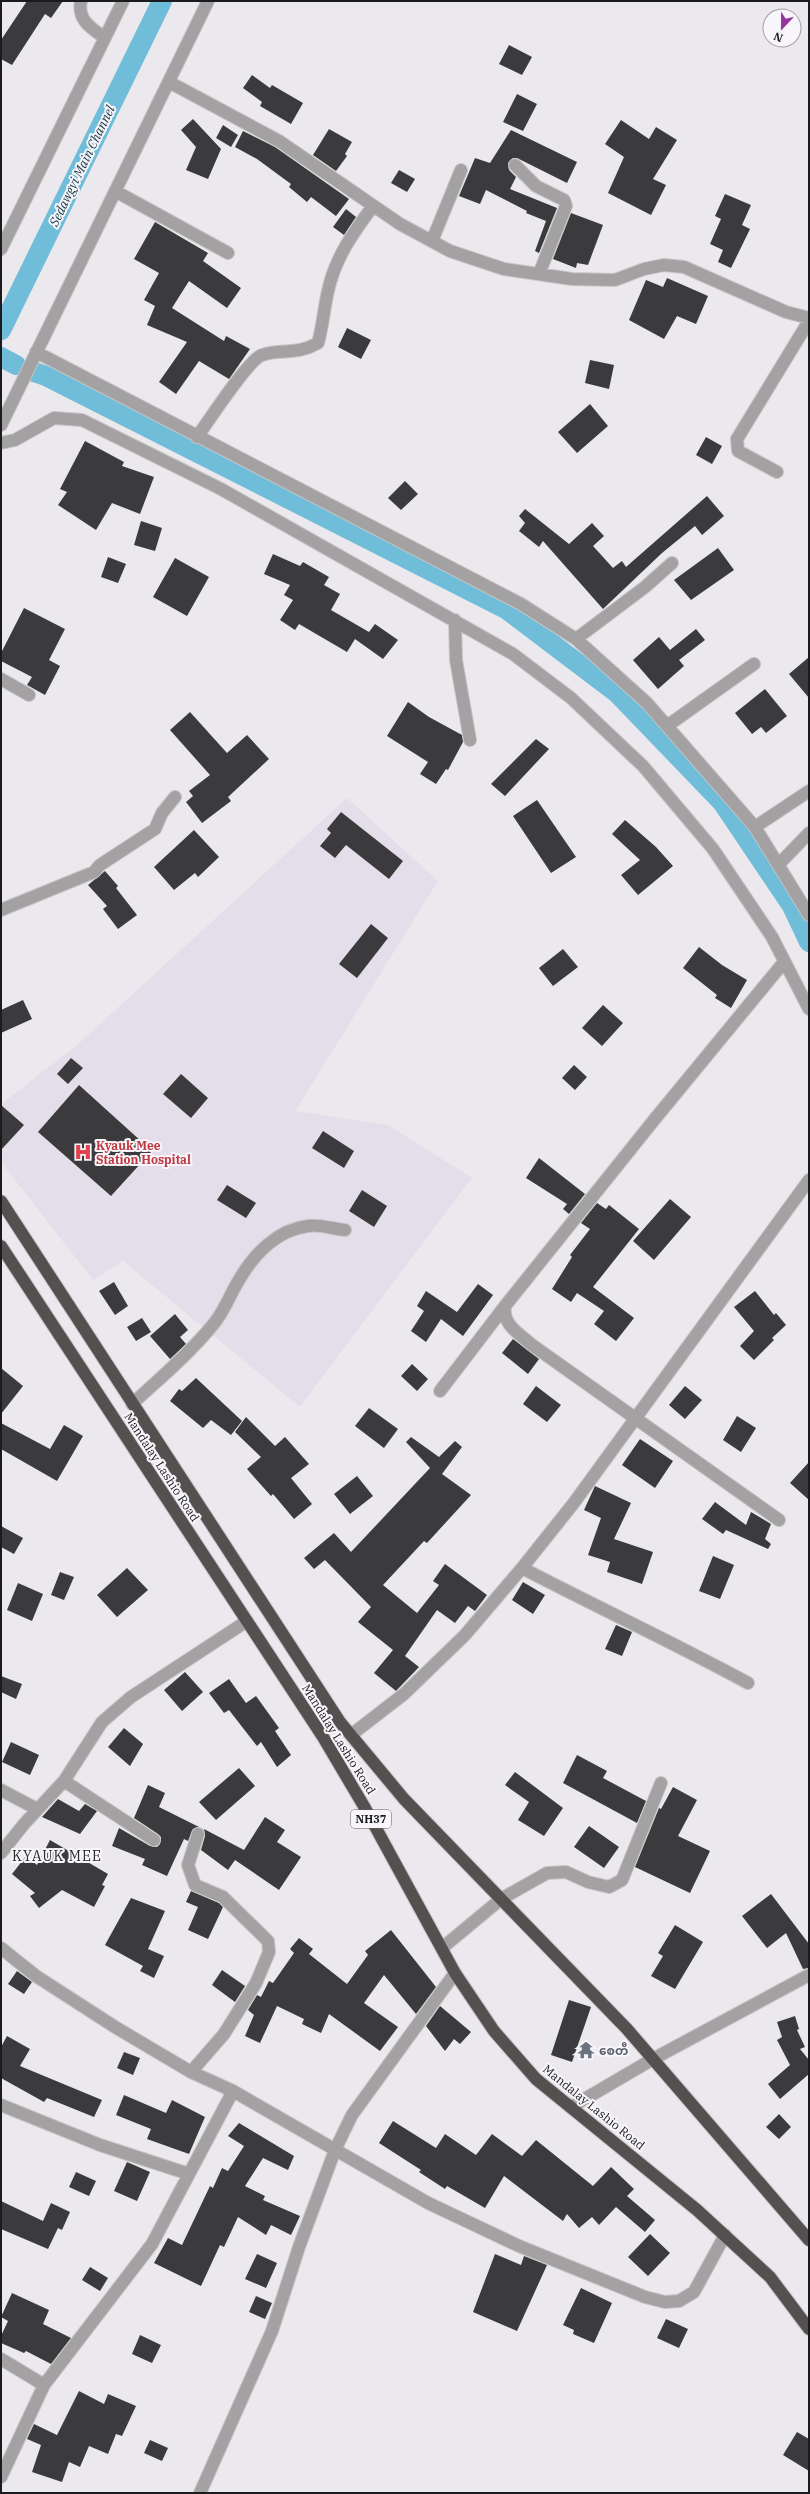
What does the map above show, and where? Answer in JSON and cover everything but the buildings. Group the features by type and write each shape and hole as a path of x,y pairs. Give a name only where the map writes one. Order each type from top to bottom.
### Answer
{"highway":[{"name":"Mandalay Lashio Road","path":"1,1201 340,1722 404,1800 501,1899 652,2059 809,2240"},
{"name":"Mandalay Lashio Road","path":"1,1246 323,1737 455,1973 494,2031 536,2080 697,2210 770,2277 809,2329"}],"street":[{"path":"81,1 79,8 87,25 105,38"},
{"path":"1,249 50,154 124,1"},
{"path":"1,424 208,1"},
{"path":"168,82 279,141 373,206 450,251 504,269 572,279 615,280 644,269 664,265 684,267 786,312 809,318"},
{"path":"515,165 536,186 564,200 566,206 539,274"},
{"path":"432,241 462,170"},
{"path":"115,191 228,253"},
{"path":"197,437 243,373 261,355 305,350 318,343 324,322 328,291 339,256 373,206"},
{"path":"777,472 738,451 738,439 809,322"},
{"path":"36,352 521,604 576,639 647,703 755,827 809,915"},
{"path":"1,443 16,440 54,418 82,420 221,488 513,654 571,698 643,766 713,849 772,937 809,1009"},
{"path":"576,639 646,587 672,563"},
{"path":"454,620 456,660 470,740"},
{"path":"667,726 754,664"},
{"path":"1,679 29,695"},
{"path":"755,827 809,791"},
{"path":"1,910 94,872 100,865 155,829 162,813 175,797"},
{"path":"779,864 809,833"},
{"path":"440,1391 505,1306 649,1126 784,962"},
{"path":"351,1735 404,1694 454,1646 522,1568 572,1504 809,1180"},
{"path":"132,1404 184,1356 212,1327 228,1305 238,1281 257,1254 277,1236 309,1226 345,1230"},
{"path":"505,1306 504,1314 508,1323 513,1328 634,1418 779,1520"},
{"path":"522,1568 748,1683"},
{"path":"1,1853 37,1809 64,1781 102,1722 131,1697 247,1621"},
{"path":"64,1781 154,1840"},
{"path":"442,1948 501,1899 547,1873 566,1872 588,1882 609,1887 622,1880 661,1783"},
{"path":"1,1790 37,1809"},
{"path":"191,2072 224,2034 256,1984 269,1952 268,1941 223,1897 195,1885 188,1865 198,1834"},
{"path":"1,1948 36,1976 115,2027 191,2072 233,2091 428,2203 518,2246 645,2297 665,2302 679,2301 694,2292 725,2235"},
{"path":"200,2493 272,2331 298,2247 334,2150 352,2115 455,1973"},
{"path":"570,2107 652,2059 809,1975"},
{"path":"1,2476 44,2385 152,2244 233,2091"},
{"path":"1,2105 100,2145 189,2174"},
{"path":"1,2360 44,2385"}],"shaded area":[{"path":"347,798 438,881 295,1111 388,1125 472,1178 300,1407 123,1261 93,1280 1,1162 1,1104 76,1046"}],"waterway":[{"name":"Sedawgyi Main Channel","path":"1,330 162,1"},
{"path":"1,357 16,365"},
{"path":"34,372 46,376 506,609 617,693 722,802 792,906 809,942"}],"place":[{"name":"Kyauk Mee Station Hospital","path":"83,1152"},
{"name":"စေတီ","path":"586,2050"}],"district":[{"name":"KYAUK MEE","path":"57,1856"}]}
